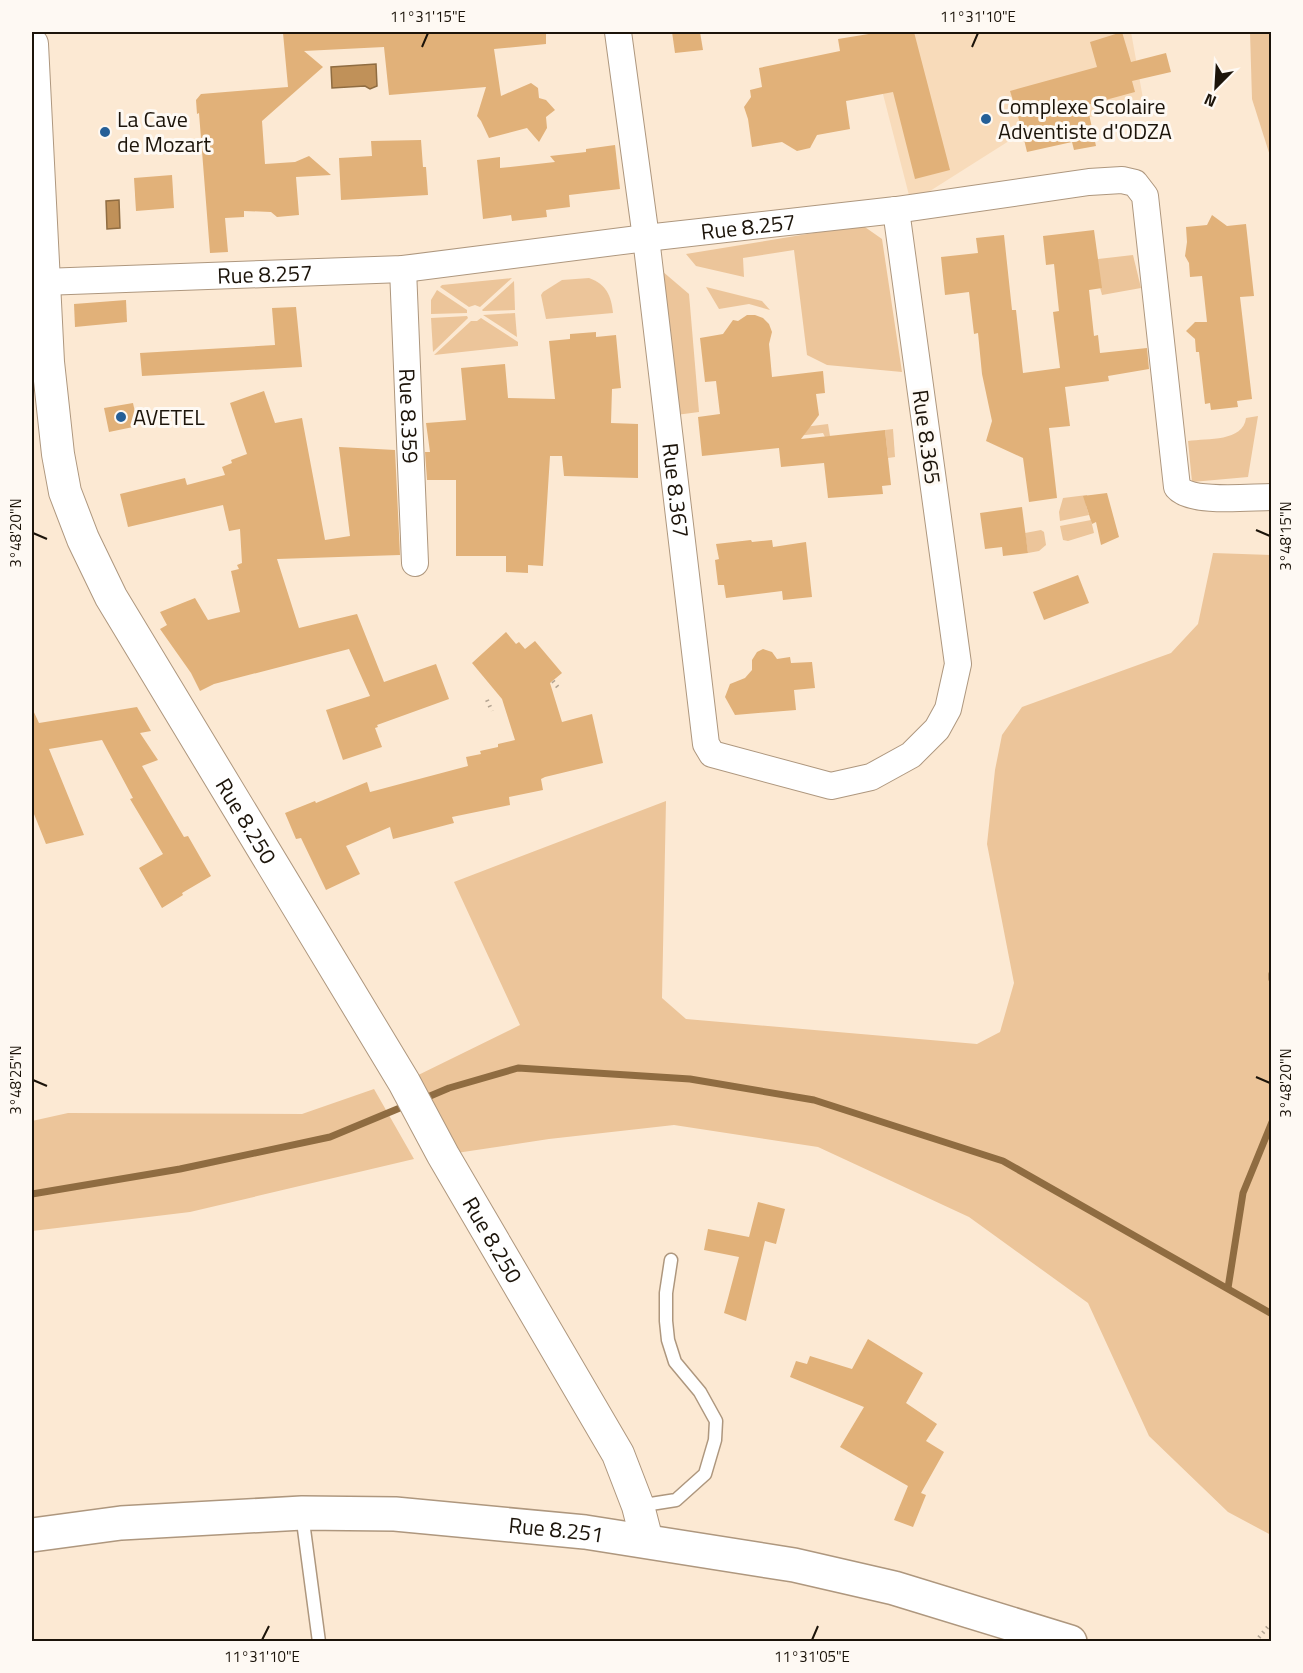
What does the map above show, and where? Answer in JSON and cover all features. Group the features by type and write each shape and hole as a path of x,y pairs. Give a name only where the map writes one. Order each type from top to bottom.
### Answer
{"highway":[{"name":"Rue 8.251","path":"32,1535 121,1523 302,1513 395,1514 585,1532 805,1568 894,1588 999,1630 1070,1641"}],"street":[{"name":"Rue 8.367","path":"618,32 646,237 706,744"},
{"name":"Rue 8.250","path":"32,44 43,282 40,362 65,492 83,539 111,597 404,1082 443,1155 618,1454 638,1506 647,1541"},
{"name":"Rue 8.257","path":"43,282 403,269 646,237 896,210 1122,180 1135,183 1145,196 1177,487 1182,493 1196,497 1272,497"},
{"name":"Rue 8.365","path":"706,744 712,754 831,786 871,777 910,755 937,729 948,709 958,664 896,210"},
{"name":"Rue 8.359","path":"403,269 415,563"}],"lane":[{"path":"638,1506 676,1500 705,1474 715,1440 716,1421 700,1392 675,1362 668,1340 666,1293 671,1260"},
{"path":"302,1513 319,1641"}],"path":[{"path":"553,681 560,690"},
{"path":"487,700 492,711"},
{"path":"1255,1641 1272,1622"}],"shaded area":[{"name":"Complexe Scolaire Adventiste d'ODZA","path":"867,32 1131,32 1144,104 1020,134 911,203"},
{"path":"1250,32 1271,32 1271,159 1252,99"},
{"path":"376,64 377,86 370,89 365,86 332,88 331,67"},
{"path":"119,200 120,228 107,229 106,201"},
{"path":"862,225 882,239 902,372 827,365 807,355 794,250 743,258 744,277 696,266 686,254"},
{"path":"1133,255 1141,288 1102,295 1096,272 1098,259"},
{"path":"662,271 689,294 699,412 676,415"},
{"path":"512,278 480,307 475,305 469,307 440,287 442,285"},
{"path":"589,278 600,283 607,291 613,313 546,319 541,295 543,292 562,280"},
{"path":"514,281 515,310 482,310"},
{"path":"706,287 762,301 770,310 749,304 719,309"},
{"path":"437,290 467,310 467,313 431,314 431,300"},
{"path":"515,313 517,337 483,315"},
{"path":"467,316 468,318 433,352 431,318"},
{"path":"481,318 518,342 518,346 434,355 471,321"},
{"path":"1258,416 1248,477 1192,482 1188,441 1232,435 1243,426 1246,418"},
{"path":"828,424 830,436 825,437 823,433 797,436 796,428"},
{"path":"893,429 895,457 888,458 885,430"},
{"path":"1087,495 1089,504 1086,505 1089,515 1060,521 1059,512 1063,498"},
{"path":"1091,520 1094,533 1068,541 1063,540 1060,526"},
{"path":"1041,530 1044,532 1046,545 1039,551 1028,553 1025,533"},
{"path":"1213,553 1271,555 1271,1535 1228,1512 1149,1436 1088,1303 969,1217 818,1147 674,1125 549,1139 443,1155 404,1082 520,1025 454,882 666,801 662,998 686,1019 977,1044 1000,1032 1014,983 987,844 995,770 1002,735 1022,707 1171,653 1198,624"},
{"path":"374,1089 414,1159 190,1212 32,1231 32,1121 68,1113 302,1114"}],"building":[{"path":"546,32 546,44 494,49 501,96 531,83 538,88 539,98 546,100 555,110 546,117 547,128 539,142 527,128 489,138 477,116 486,87 389,95 384,47 304,51 323,67 262,121 265,164 295,162 309,156 331,175 296,177 299,215 277,217 271,212 244,211 244,217 225,218 228,252 210,253 199,113 197,114 196,100 201,94 288,87 283,33"},
{"path":"672,32 700,32 703,50 675,53"},
{"path":"881,32 914,32 950,170 915,179 893,92 846,101 850,129 817,135 810,148 797,151 782,142 752,147 744,107 751,97 750,90 762,87 759,68 840,51 838,39"},
{"path":"1122,32 1131,62 1166,53 1171,72 1132,81 1135,92 1087,105 1096,146 1074,150 1072,142 1027,152 1010,91 1097,67 1090,42"},
{"path":"421,140 428,195 341,200 339,158 372,156 371,141"},
{"path":"615,145 620,189 569,195 570,207 546,210 547,217 512,221 511,215 483,219 477,160 500,157 500,168 555,162 550,156 586,152 586,149"},
{"path":"172,175 174,208 136,211 134,178"},
{"path":"1212,215 1227,226 1246,224 1254,296 1240,297 1252,399 1237,401 1238,407 1211,410 1210,403 1205,404 1199,352 1196,352 1195,339 1186,331 1195,322 1207,322 1202,276 1190,277 1189,263 1185,256 1186,227 1207,225"},
{"path":"1094,230 1102,288 1089,290 1094,336 1098,335 1100,353 1147,348 1149,369 1108,376 1109,381 1065,387 1070,426 1049,428 1057,498 1029,502 1023,458 986,441 992,421 982,374 978,333 974,334 969,292 945,295 941,257 978,253 976,238 1004,235 1012,310 1016,310 1023,373 1060,368 1053,312 1059,311 1054,264 1046,265 1043,236"},
{"path":"126,300 127,322 75,327 74,304"},
{"path":"296,307 302,367 142,376 140,353 275,345 272,308"},
{"path":"747,315 763,318 769,324 772,332 769,344 772,377 823,371 825,393 816,394 819,415 801,439 885,430 891,485 882,486 883,494 828,498 824,463 781,467 779,448 702,456 698,417 720,414 716,381 705,382 700,338 723,334 733,320 738,321"},
{"path":"596,332 596,337 616,335 621,388 612,389 611,423 638,424 638,478 564,476 562,456 550,456 543,566 528,565 528,573 506,572 506,556 456,556 456,480 427,480 425,452 430,452 426,423 466,420 461,368 505,364 508,398 555,399 549,341 570,339 570,334"},
{"path":"264,391 275,423 302,418 325,540 350,536 339,447 395,450 400,555 277,559 299,628 357,614 384,682 436,664 449,699 377,725 378,727 375,728 382,747 343,760 326,710 370,696 349,649 214,684 200,691 191,673 160,629 167,625 160,612 195,598 208,620 240,612 231,571 239,569 237,565 242,563 240,529 229,531 223,505 128,527 120,494 185,478 187,485 225,475 222,467 232,463 231,460 247,454 230,403"},
{"name":"AVETEL","path":"133,403 138,426 109,432 104,408"},
{"path":"1107,493 1119,537 1101,545 1096,522 1092,524 1083,496"},
{"path":"1022,507 1028,553 1003,556 1002,547 985,549 980,513"},
{"path":"751,540 752,542 772,540 773,547 806,542 812,597 783,600 782,591 726,598 724,585 718,585 715,560 719,559 716,544"},
{"path":"1078,575 1089,603 1044,620 1033,592"},
{"path":"506,632 516,644 519,642 525,649 535,641 562,673 550,683 562,722 592,714 603,763 545,777 541,779 543,790 509,797 510,805 452,817 454,823 393,839 390,827 346,846 360,874 326,890 301,838 296,839 285,813 367,782 370,792 468,766 466,757 481,754 480,751 515,740 502,699 472,663"},
{"path":"763,649 772,652 777,659 790,657 791,663 812,662 815,688 794,690 796,710 735,715 725,697 730,684 745,678 752,670 752,660 757,652"},
{"path":"137,707 151,731 140,733 158,760 142,766 184,837 188,836 211,876 162,908 139,868 163,854 130,799 133,798 102,740 49,749 84,835 46,844 32,809 32,708 39,723"},
{"path":"758,1202 785,1209 776,1244 765,1241 746,1321 724,1313 739,1257 704,1250 708,1229 749,1237"},
{"path":"868,1339 923,1373 906,1403 937,1424 926,1441 944,1452 921,1493 926,1495 913,1527 894,1520 908,1486 840,1447 864,1407 790,1377 796,1361 807,1364 810,1356 852,1369"}],"waterway":[{"path":"1272,974 1272,979"},
{"path":"423,1099 449,1088 518,1068 690,1079 814,1100 1003,1161 1272,1314"},
{"path":"32,1194 180,1169 330,1137 407,1105"},
{"path":"1228,1288 1243,1193 1272,1122"}],"place":[{"name":"Complexe Scolaire Adventiste d'ODZA","path":"986,119"},
{"name":"La Cave de Mozart","path":"105,132"},
{"name":"AVETEL","path":"121,417"}]}
